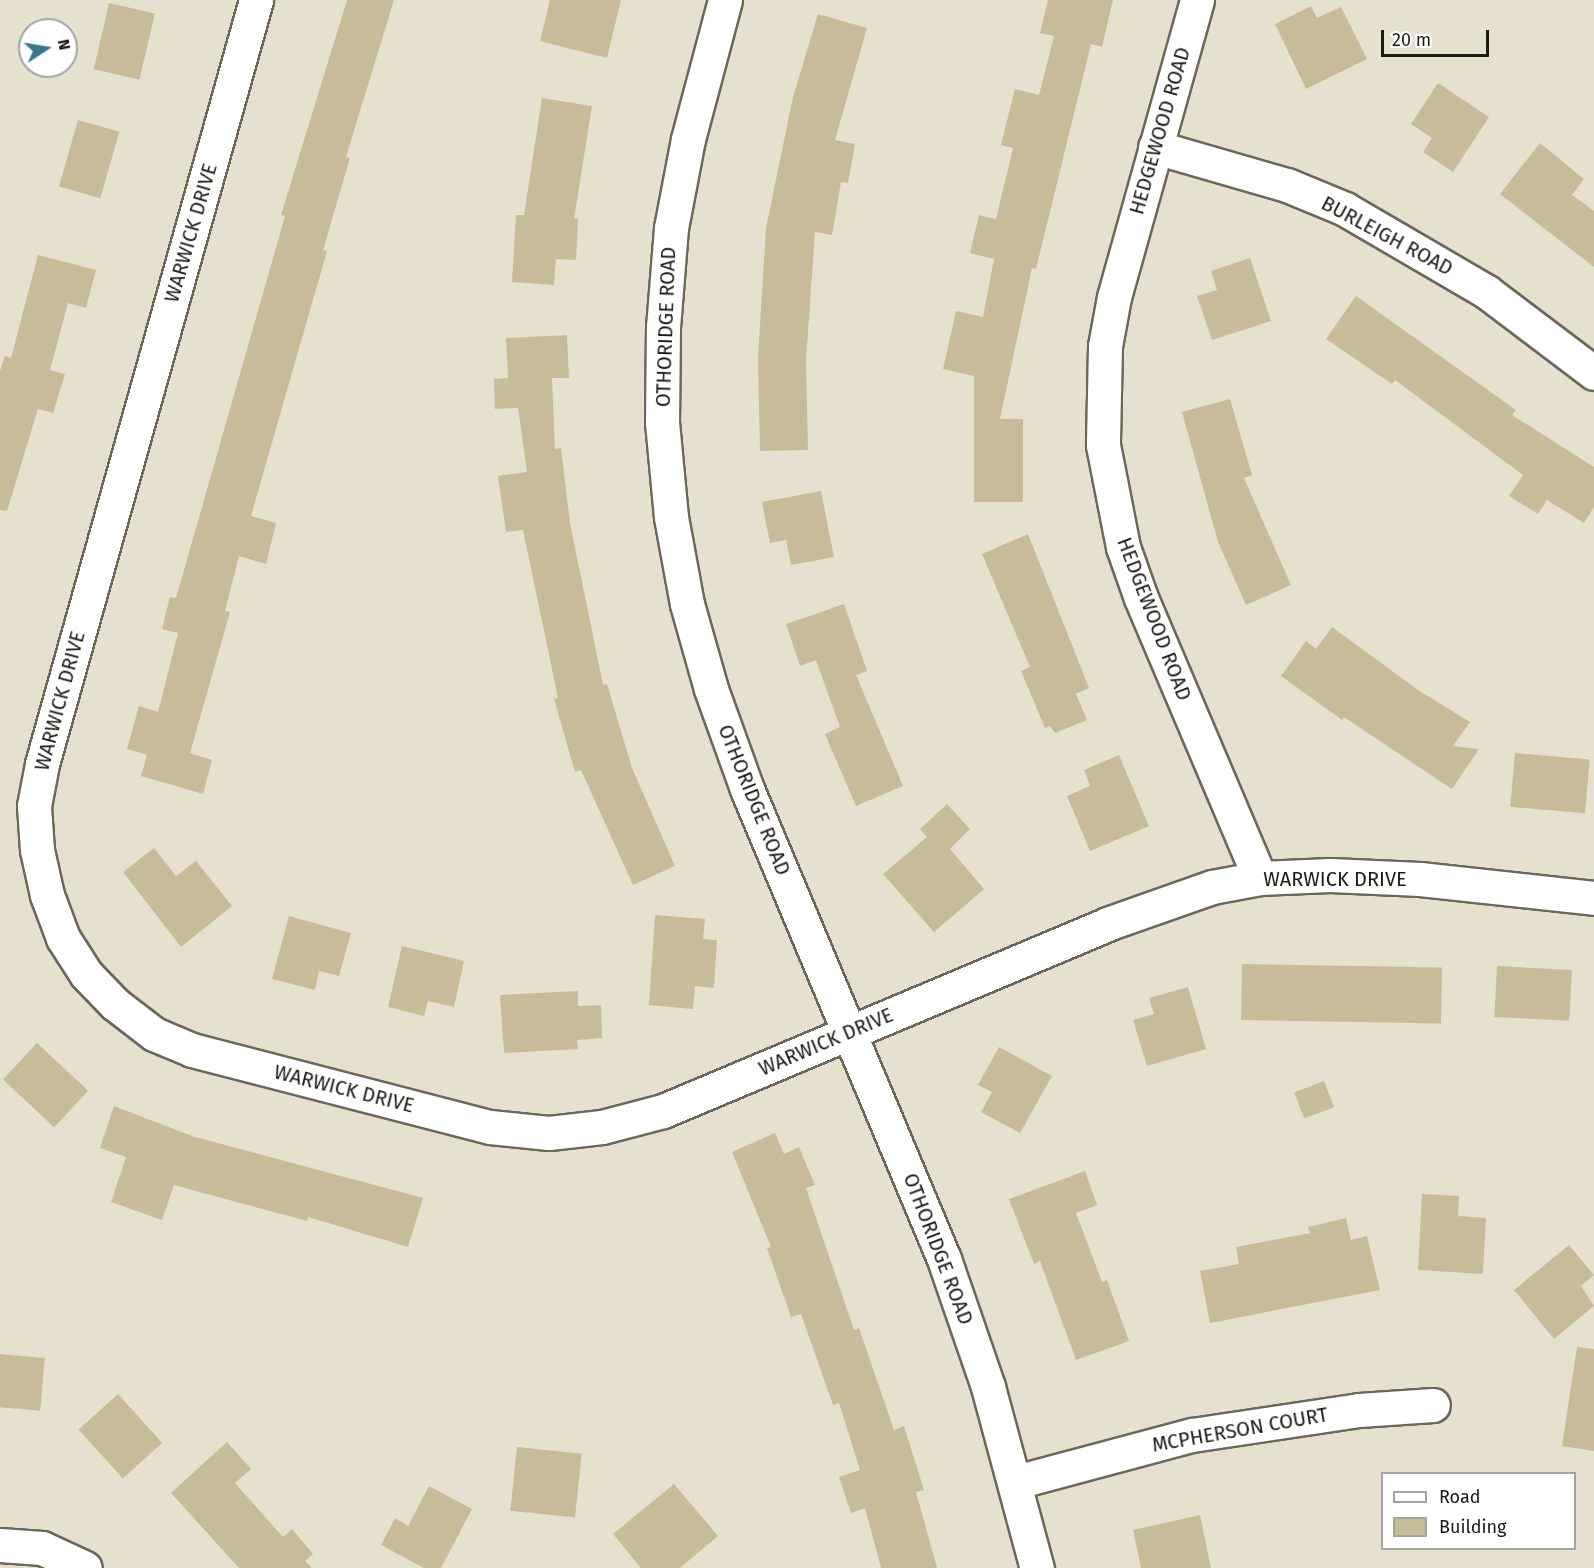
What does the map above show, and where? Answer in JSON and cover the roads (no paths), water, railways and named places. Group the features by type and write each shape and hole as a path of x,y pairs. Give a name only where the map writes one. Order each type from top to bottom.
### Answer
{"street":[{"name":"WARWICK DRIVE","path":"256,0 42,765 34,806 37,850 47,895 63,938 93,982 115,1004 154,1034 192,1050 490,1127 549,1132 602,1127 663,1111 1170,899 1260,878 1330,875 1420,879 1594,898"},
{"name":"OTHORIDGE ROAD","path":"725,0 688,139 671,228 663,327 662,422 671,517 687,604 711,689 747,789 944,1259 1016,1482 1037,1568"},
{"name":"HEDGEWOOD ROAD","path":"1197,0 1114,297 1105,346 1103,445 1123,547 1141,598 1260,878"},
{"name":"BURLEIGH ROAD","path":"1155,147 1287,185 1345,209 1487,292 1594,373"},
{"name":"MCPHERSON COURT","path":"1016,1482 1192,1435 1359,1410 1433,1405"},
{"path":"0,1545 42,1548 85,1568"}]}
